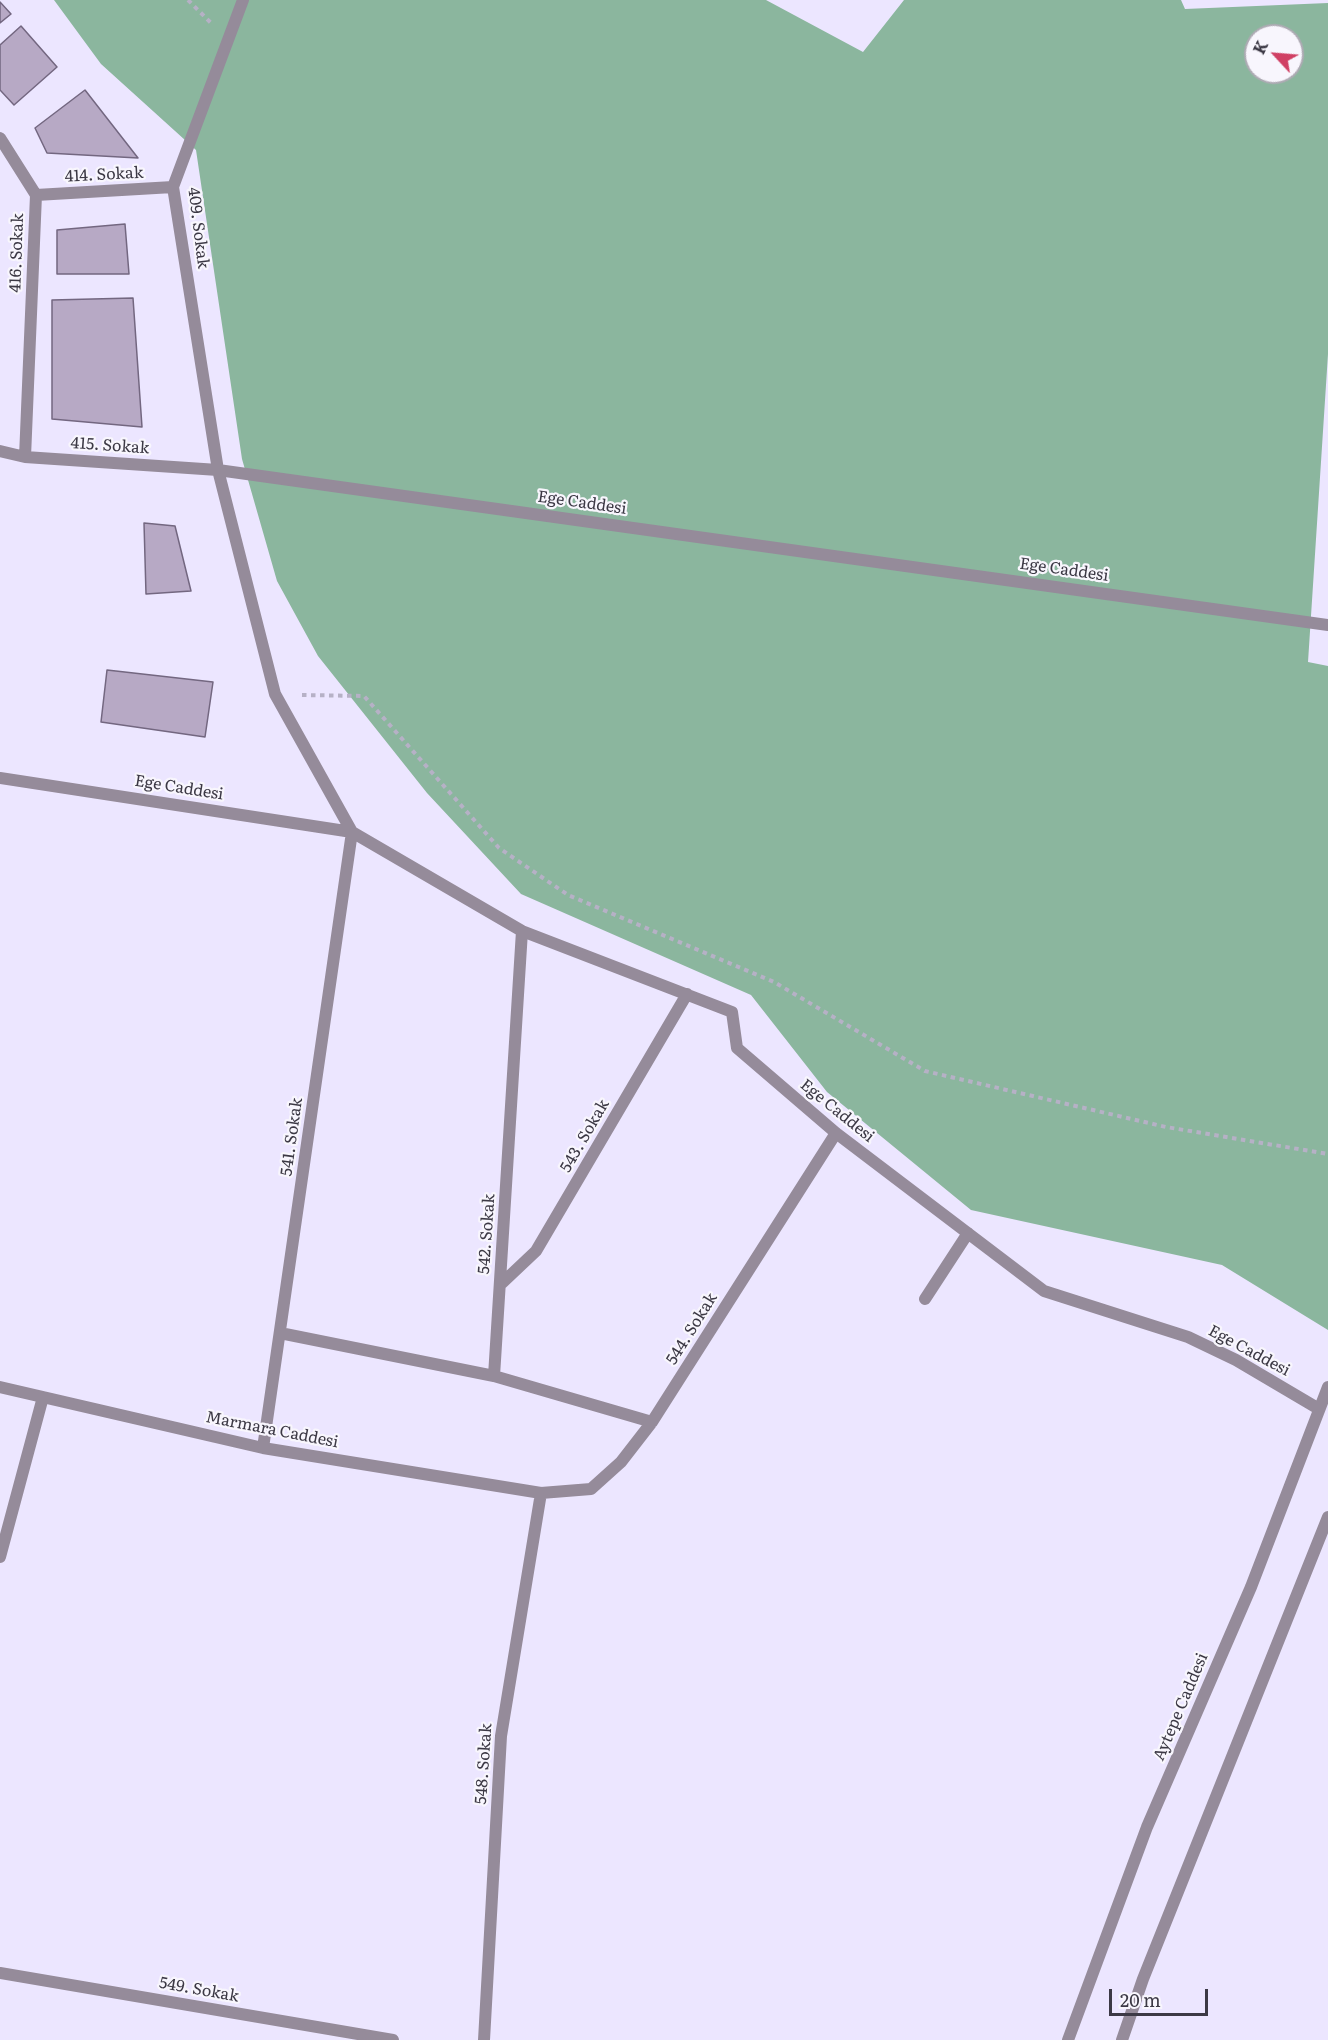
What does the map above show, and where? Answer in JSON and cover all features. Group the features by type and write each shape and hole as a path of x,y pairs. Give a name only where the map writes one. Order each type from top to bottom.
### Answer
{"street":[{"name":"409. Sokak","path":"218,470 173,187 243,0"},
{"path":"0,138 36,195"},
{"name":"414. Sokak","path":"36,195 173,187"},
{"name":"416. Sokak","path":"25,457 36,195"},
{"name":"415. Sokak","path":"0,452 25,457 218,470"},
{"path":"218,470 275,694 352,832"},
{"name":"Ege Caddesi","path":"218,470 1328,625"},
{"name":"Ege Caddesi","path":"0,778 352,832 522,931 732,1012 737,1048 836,1133 1044,1291 1188,1337 1236,1360 1319,1409"},
{"name":"541. Sokak","path":"263,1448 352,832"},
{"name":"542. Sokak","path":"494,1376 522,931"},
{"name":"543. Sokak","path":"500,1285 536,1251 687,994"},
{"name":"544. Sokak","path":"541,1493 591,1489 621,1462 652,1422 836,1133"},
{"path":"925,1299 968,1233"},
{"path":"280,1333 494,1376 652,1422"},
{"name":"Marmara Caddesi","path":"0,1387 263,1448 541,1493"},
{"name":"Aytepe Caddesi","path":"1068,2040 1147,1827 1251,1587 1328,1387"},
{"path":"0,1557 43,1397"},
{"name":"548. Sokak","path":"484,2040 501,1736 541,1493"},
{"path":"1122,2040 1143,1979 1328,1517"},
{"name":"549. Sokak","path":"0,1973 393,2040"}],"path":[{"path":"275,694 364,696 499,848 568,895 774,982 925,1071 1166,1127 1328,1154"}],"green space":[{"path":"54,0 766,0 863,52 904,0 1181,0 1185,9 1328,3 1328,354 1308,662 1328,666 1328,1330 1222,1265 971,1210 827,1092 751,995 521,894 427,793 318,656 277,581 242,459 196,150 101,64"}],"building":[{"path":"0,2 11,14 0,23"},
{"path":"21,26 57,67 14,105 0,90 0,45"},
{"path":"85,90 138,158 47,153 35,128"},
{"path":"125,224 129,274 57,274 57,230"},
{"path":"133,298 142,427 52,419 52,300"},
{"path":"144,523 175,526 191,591 146,594"},
{"path":"107,670 213,682 205,737 101,722"}]}
